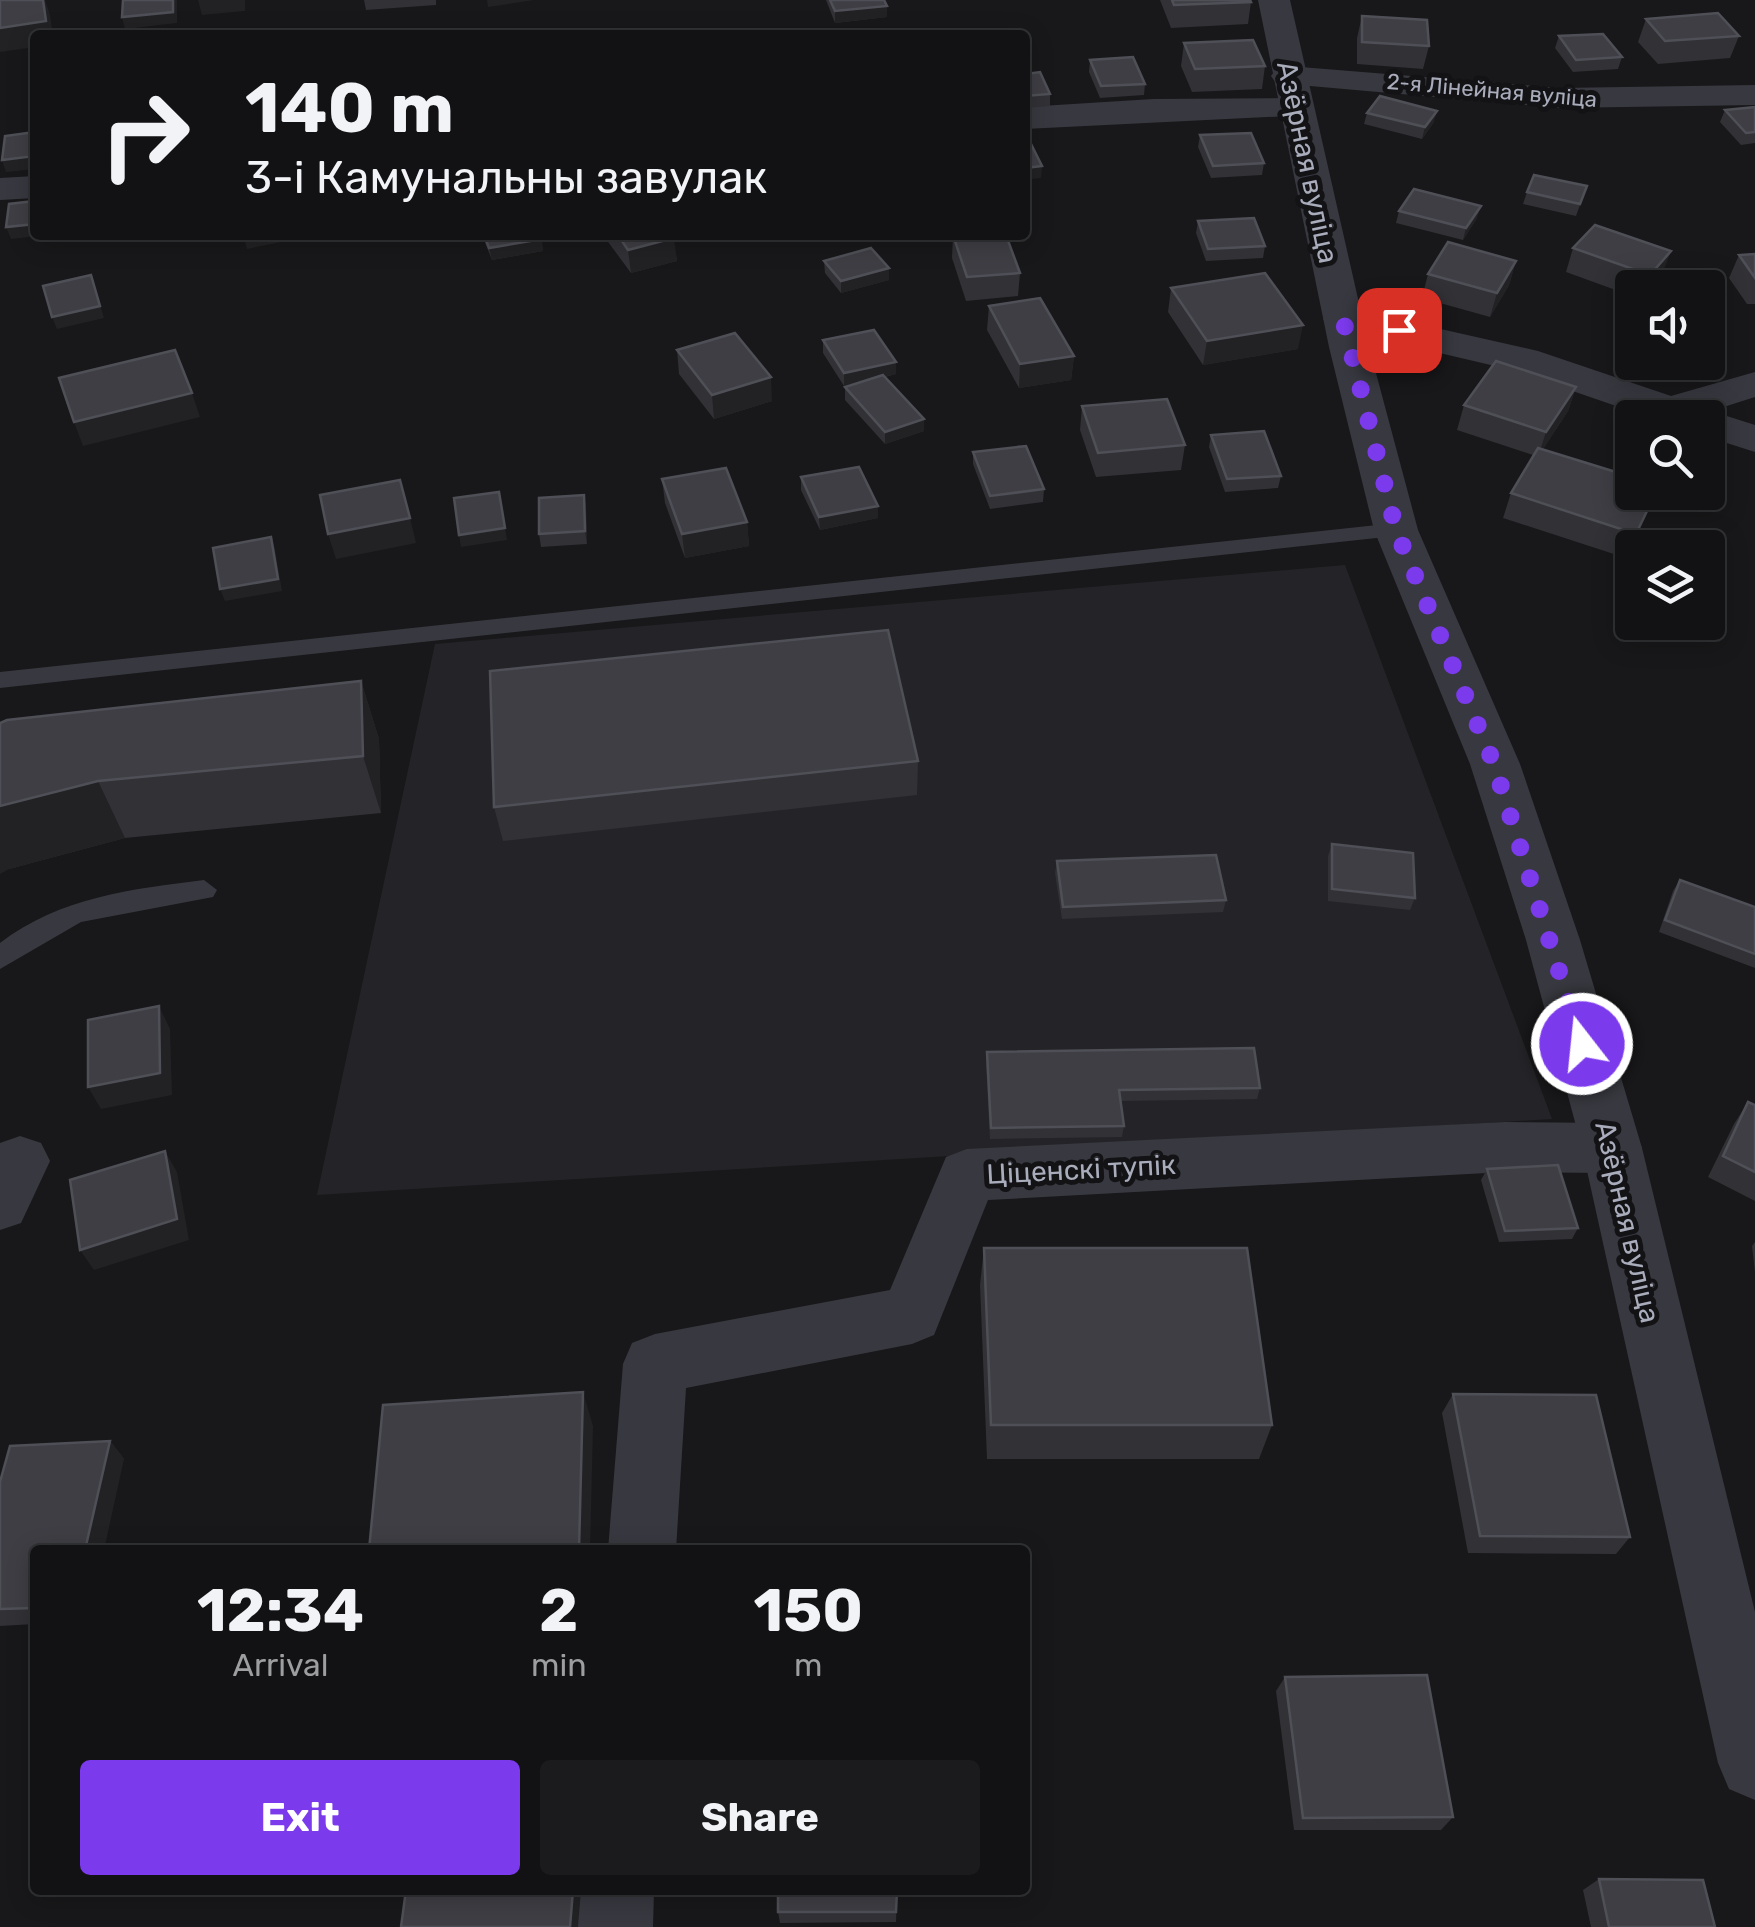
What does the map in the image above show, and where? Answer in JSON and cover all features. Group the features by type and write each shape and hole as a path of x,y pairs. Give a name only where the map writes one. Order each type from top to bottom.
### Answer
{"street":[{"name":"Азёрная вуліца","path":"1274,0 1343,319 1396,530 1494,764 1553,940 1612,1148 1755,1763"},
{"name":"2-я Лінейная вуліца","path":"1030,118 1418,83 1470,92 1560,98 1643,100 1755,94"},
{"path":"0,189 30,187"},
{"path":"1343,319 1524,360 1641,400"},
{"path":"1724,400 1755,384"},
{"path":"1725,429 1755,439"},
{"name":"Ціценскі тупік","path":"642,1545 655,1364 912,1314 967,1176 1505,1147 1612,1148"},
{"path":"614,1927 616,1895"}],"lane":[{"path":"0,680 1396,530"},
{"path":"0,958 30,932 96,904 204,890"}],"shaded area":[{"path":"1345,565 1552,1119 317,1195 435,644"}],"building":[{"path":"0,0 43,0 46,21 0,28"},
{"path":"123,0 173,0 173,12 122,17"},
{"path":"830,0 884,0 887,6 835,11"},
{"path":"1172,0 1250,0 1251,2 1174,5"},
{"path":"1718,13 1739,36 1665,41 1646,19"},
{"path":"1362,16 1427,20 1429,46 1362,42"},
{"path":"1603,34 1622,57 1576,60 1559,36"},
{"path":"1253,40 1265,66 1195,69 1184,43"},
{"path":"1133,57 1145,84 1101,86 1090,60"},
{"path":"1040,72 1050,94 1030,96 1030,73"},
{"path":"1380,96 1437,111 1425,127 1367,113"},
{"path":"1755,107 1755,132 1746,133 1725,110"},
{"path":"30,133 30,157 2,160 5,136"},
{"path":"1251,133 1264,163 1213,166 1200,135"},
{"path":"1030,142 1042,166 1030,167"},
{"path":"1534,175 1587,186 1580,204 1527,192"},
{"path":"1414,189 1481,206 1466,228 1399,211"},
{"path":"30,202 30,225 6,227 9,204"},
{"path":"1254,218 1265,246 1208,249 1198,221"},
{"path":"1595,225 1671,251 1654,270 1636,270 1573,248"},
{"path":"486,240 536,240 489,248"},
{"path":"621,240 666,240 628,250"},
{"path":"955,240 1008,240 1020,273 967,277"},
{"path":"1448,242 1516,261 1497,293 1428,274"},
{"path":"871,248 889,268 841,281 824,261"},
{"path":"1755,254 1755,278 1739,255"},
{"path":"1265,273 1303,325 1207,341 1171,288"},
{"path":"91,275 100,306 52,317 43,286"},
{"path":"1040,298 1074,356 1020,364 989,306"},
{"path":"874,330 896,362 844,373 823,340"},
{"path":"735,333 771,377 712,395 677,350"},
{"path":"175,350 192,393 74,422 59,378"},
{"path":"1496,361 1576,387 1546,432 1464,405"},
{"path":"883,375 924,419 885,432 845,387"},
{"path":"1167,399 1185,445 1098,453 1082,406"},
{"path":"1264,431 1281,476 1227,479 1211,435"},
{"path":"1026,446 1044,489 990,496 973,452"},
{"path":"1538,448 1615,472 1615,510 1647,510 1638,530 1624,530 1511,493"},
{"path":"859,467 878,506 819,517 801,477"},
{"path":"726,468 747,522 682,534 662,479"},
{"path":"400,480 410,518 328,534 320,495"},
{"path":"499,492 505,528 459,535 454,498"},
{"path":"584,495 585,531 539,534 539,498"},
{"path":"271,537 278,579 220,589 213,548"},
{"path":"888,630 918,761 494,807 490,671"},
{"path":"361,681 363,756 98,781 0,806 0,723 7,720"},
{"path":"1332,844 1413,853 1415,898 1332,889"},
{"path":"1216,855 1226,900 1063,907 1057,861"},
{"path":"1680,880 1755,907 1755,954 1665,920"},
{"path":"159,1006 160,1073 88,1087 88,1020"},
{"path":"1254,1048 1260,1088 1119,1090 1124,1126 991,1128 987,1052"},
{"path":"1748,1102 1755,1105 1755,1172 1723,1156"},
{"path":"165,1151 177,1219 80,1250 70,1180"},
{"path":"1558,1165 1578,1228 1505,1231 1487,1169"},
{"path":"984,1248 1247,1248 1272,1425 991,1425"},
{"path":"583,1392 579,1545 369,1545 383,1405"},
{"path":"1453,1394 1596,1395 1630,1537 1480,1536"},
{"path":"110,1441 86,1545 30,1545 30,1608 0,1609 0,1482 10,1446"},
{"path":"1427,1675 1453,1817 1303,1818 1285,1677"},
{"path":"1599,1879 1703,1880 1715,1927 1609,1927"},
{"path":"405,1895 573,1895 570,1927 401,1927"},
{"path":"778,1895 897,1895 896,1912 778,1912"}],"route":[{"path":"1399,330 1343,319 1396,530 1494,764 1553,940 1582,1044"}]}
